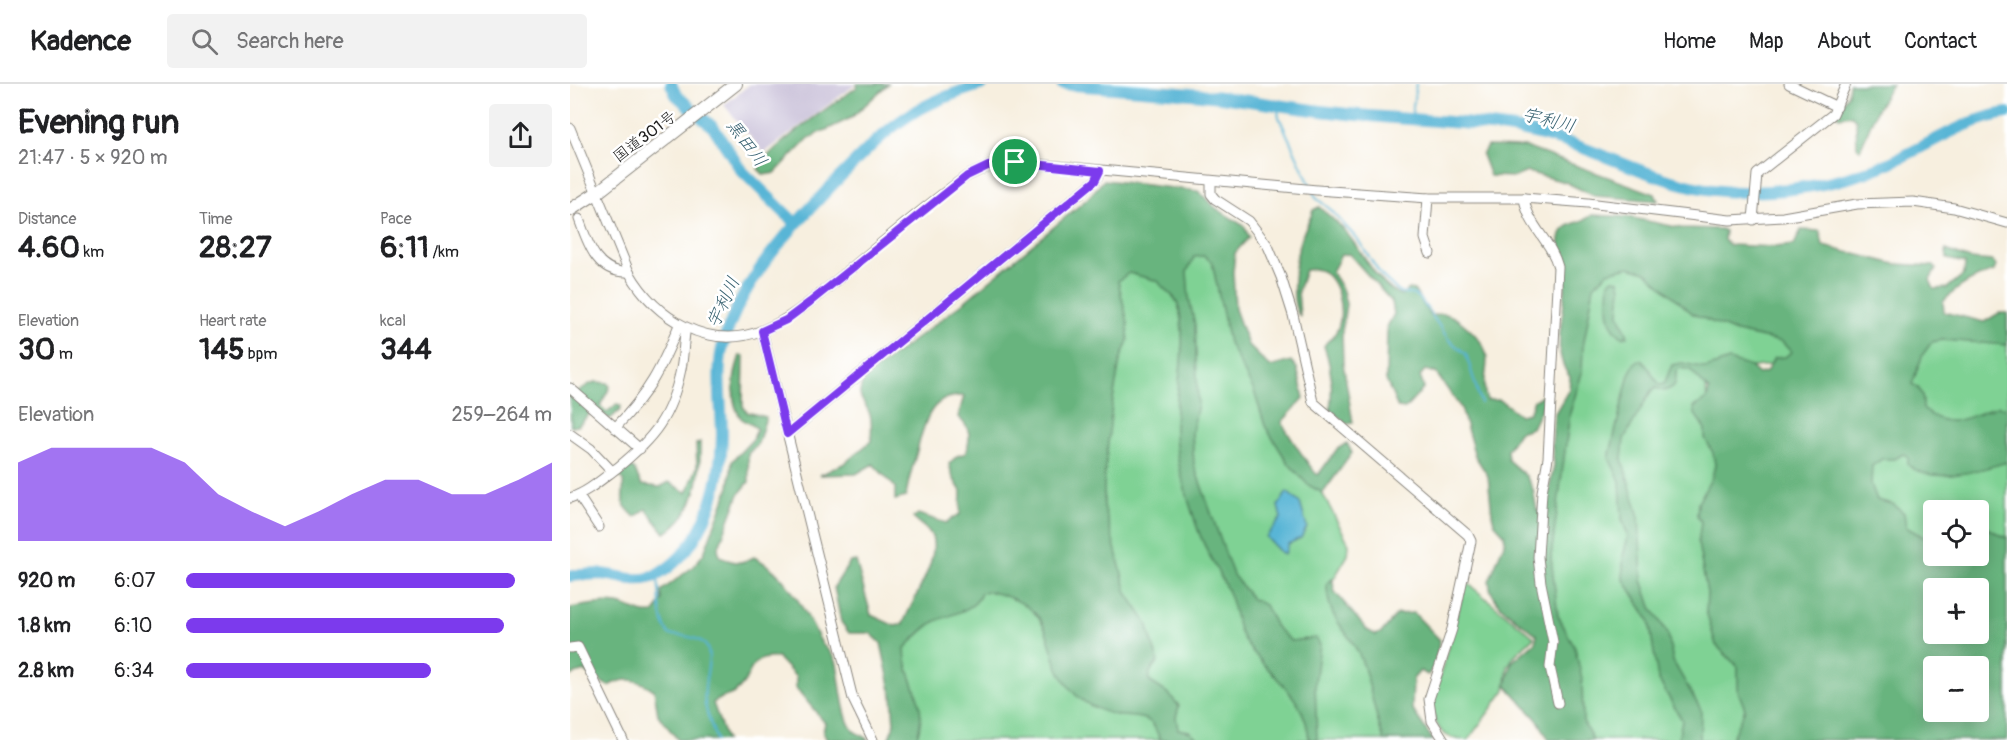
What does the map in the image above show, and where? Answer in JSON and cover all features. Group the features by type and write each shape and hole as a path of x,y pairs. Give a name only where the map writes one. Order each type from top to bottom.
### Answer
{"highway":[{"name":"国道301号","path":"574,214 598,192 736,84"}],"street":[{"path":"1790,84 1838,107"},
{"path":"1753,220 1756,177 1761,170 1822,124 1838,107 1846,84"},
{"path":"570,128 629,272 650,304 683,326 710,335 748,334 762,331 786,320 967,176 988,166 1015,162 1211,182 1428,198 1524,198 1588,203 1698,218 1753,220 1893,201 1954,208 2007,223"},
{"path":"787,434 1095,181 1100,171"},
{"path":"1211,182 1211,194 1215,199 1249,221 1268,246 1281,276 1293,315 1306,382 1313,402 1468,535 1471,541 1452,629 1429,699 1432,721 1444,740"},
{"path":"1428,198 1425,238 1430,253"},
{"path":"1524,198 1526,215 1555,256 1558,267 1548,458 1542,485 1538,557 1553,642 1550,667 1558,703"},
{"path":"574,214 598,261 617,272 629,272"},
{"path":"615,428 644,398 683,326"},
{"path":"599,527 574,496 640,449 659,427 669,411 681,369 683,326"},
{"path":"762,331 853,699 873,740"},
{"path":"570,388 640,449"},
{"path":"570,434 591,449 612,471"},
{"path":"570,648 578,647 622,740"}],"shaded area":[{"path":"750,84 856,84 764,153 724,105"}],"green space":[{"path":"857,84 888,84 851,118 809,138 775,173 764,175 758,169 775,149 857,87"},
{"path":"1849,84 1892,84 1877,109 1860,150 1857,147 1856,120 1851,115 1839,117 1836,114 1848,94"},
{"path":"1487,146 1525,147 1655,194 1658,201 1594,196 1565,182 1527,172 1515,177 1490,176 1482,155"},
{"path":"1104,180 1198,191 1217,209 1244,226 1249,237 1235,253 1233,272 1235,309 1248,345 1270,367 1291,361 1297,368 1304,398 1282,422 1318,475 1337,449 1347,443 1352,453 1323,493 1308,485 1288,463 1265,426 1254,391 1229,343 1212,262 1204,256 1194,257 1187,272 1189,298 1195,325 1198,405 1192,432 1194,465 1233,575 1252,599 1265,605 1276,627 1291,641 1316,638 1320,645 1315,683 1317,740 1309,740 1307,724 1294,698 1241,635 1230,597 1200,536 1189,504 1179,466 1175,430 1182,338 1177,303 1158,281 1129,273 1118,281 1128,323 1128,340 1120,361 1112,405 1104,480 1104,506 1127,593 1147,623 1158,662 1150,672 1149,681 1169,694 1179,706 1176,717 1178,729 1189,731 1200,740 1161,740 1149,721 1139,717 1110,713 1086,703 1076,695 1064,679 1041,620 1030,609 1013,599 987,591 981,593 974,604 968,608 934,622 905,648 909,672 919,703 920,726 916,740 888,740 894,725 892,695 881,643 870,633 849,633 841,622 834,587 850,562 856,561 871,615 895,626 903,624 925,578 933,553 930,533 913,518 918,514 946,523 960,514 961,491 953,478 949,464 957,456 966,453 968,447 968,429 958,417 964,396 943,400 930,413 922,431 906,497 895,500 895,487 873,464 856,474 820,475 845,463 871,441 870,415 860,397 864,378 964,302 1087,199"},
{"path":"1319,207 1349,236 1377,276 1393,291 1401,295 1409,289 1414,290 1431,316 1445,314 1450,316 1475,335 1486,353 1484,388 1487,400 1500,400 1520,415 1529,413 1534,400 1542,396 1546,399 1532,428 1519,432 1507,450 1508,460 1526,476 1533,489 1537,511 1546,505 1554,465 1552,444 1554,415 1569,389 1570,377 1560,356 1559,345 1565,297 1560,240 1563,230 1567,227 1592,215 1628,217 1681,228 1721,229 1725,231 1724,240 1730,245 1775,247 1794,245 1801,230 1820,231 1823,246 1895,264 1934,266 1936,269 1930,280 1934,289 1947,288 1964,274 1965,263 1947,259 1946,250 1970,259 1992,261 1996,266 1994,271 1954,291 1943,302 1944,312 1984,322 1999,313 2007,313 2007,345 1943,340 1932,342 1923,354 1912,384 1922,394 1923,409 1943,420 1960,420 1999,406 2007,409 2007,462 1956,474 1930,475 1908,465 1908,456 1903,454 1895,459 1882,459 1872,466 1871,484 1877,500 1893,504 1904,513 1906,527 1923,537 1923,566 1989,566 1989,529 2007,538 2007,740 1731,740 1745,709 1738,691 1738,667 1716,645 1706,611 1707,593 1698,543 1701,522 1697,515 1698,503 1712,477 1715,465 1713,453 1705,438 1705,429 1695,414 1694,407 1707,399 1709,390 1690,370 1680,368 1676,371 1674,386 1664,391 1656,388 1651,391 1624,439 1622,459 1639,517 1642,580 1651,607 1668,634 1673,661 1701,710 1700,740 1678,740 1682,720 1658,679 1649,620 1623,578 1623,556 1628,536 1622,519 1620,481 1609,458 1629,374 1636,361 1641,360 1660,385 1664,384 1672,365 1682,363 1706,368 1729,360 1751,367 1759,374 1766,372 1774,358 1785,357 1791,352 1782,342 1736,332 1693,314 1646,272 1629,267 1608,272 1594,286 1583,347 1582,373 1570,413 1551,557 1558,616 1575,648 1582,679 1583,721 1593,740 1549,740 1539,722 1506,685 1512,662 1535,642 1537,635 1507,612 1494,598 1491,590 1489,581 1505,541 1504,534 1494,523 1488,476 1475,456 1461,408 1436,373 1425,370 1420,376 1424,388 1405,409 1398,408 1386,380 1387,327 1394,314 1392,302 1349,254 1341,255 1332,272 1343,291 1346,304 1342,332 1343,363 1353,423 1346,424 1330,409 1331,377 1324,346 1335,334 1339,325 1340,307 1336,288 1326,274 1317,269 1305,270 1298,291 1300,316 1294,301 1298,248 1313,210"},
{"path":"1210,252 1258,385 1325,498 1349,544 1348,555 1333,580 1333,591 1405,740 918,740 900,663 901,648 935,616 1096,523 1110,285 1127,266"},
{"path":"1640,264 1780,330 1798,350 1778,364 1706,373 1707,417 1726,462 1744,660 1755,713 1742,740 1583,740 1576,724 1547,557 1589,286 1605,267"},
{"path":"1613,279 1619,280 1621,288 1619,314 1628,336 1622,337 1616,331 1608,312 1609,282"},
{"path":"1939,316 1984,324 2007,317 2007,550 1989,543 1989,500 1923,500 1923,543 1891,528 1864,474"},
{"path":"740,355 744,356 743,406 747,412 766,417 758,443 748,454 749,482 739,494 718,549 720,556 737,562 754,557 766,564 786,583 821,642 836,661 844,708 850,725 855,732 868,740 827,740 823,732 825,723 796,688 796,677 778,658 759,660 754,664 740,688 713,703 726,740 678,740 658,715 654,690 642,683 626,680 608,686 584,671 570,676 570,608 612,603 644,613 654,613 662,600 661,591 694,566 704,553 729,487 732,461 753,439 757,429 741,418 733,395"},
{"path":"596,382 608,383 610,387 600,406 607,412 617,404 621,406 620,410 610,419 594,409 578,426 571,427 570,395"},
{"path":"700,442 698,481 695,493 690,505 676,525 665,533 646,509 635,517 625,507 623,480 619,475 619,470 626,465 634,469 642,485 660,487 669,482 687,493 697,467 696,444"},
{"path":"1332,579 1335,592 1367,630 1376,635 1382,632 1397,614 1414,613 1440,640 1434,666 1428,675 1420,671 1413,679 1412,709 1433,740 1384,740 1361,659 1331,608 1327,584"},
{"path":"1466,582 1534,637 1514,656 1508,666 1505,690 1468,740 1452,738 1442,732 1435,721 1432,705"}],"water":[{"path":"1287,492 1300,503 1307,527 1301,538 1288,544 1285,554 1280,552 1266,537 1281,518 1278,506"}],"waterway":[{"name":"黒田川","path":"671,84 676,95 714,128 741,170 796,224"},
{"name":"宇利川","path":"570,576 602,574 644,579 659,574 688,548 707,513 718,474 722,435 721,352 733,317 757,274 804,215 889,130 926,106 983,84"},
{"name":"宇利川","path":"1062,84 1207,96 1339,113 1519,130 1576,145 1685,185 1743,192 1796,189 1849,178 1898,159 1958,128 2007,113"},
{"path":"1411,120 1416,84"},
{"path":"1277,106 1279,117 1311,187"},
{"path":"1313,192 1316,198 1330,209 1358,240 1381,275 1399,292 1415,295 1422,301 1449,340 1466,354 1481,403"},
{"path":"657,575 661,613 670,635 701,641 707,648 709,656 705,704 716,740"}],"route":[{"path":"1015,162 1100,171 1095,181 924,319 791,433 787,434 762,331 786,320 810,302 939,195 967,176 988,166 1015,162"}]}
